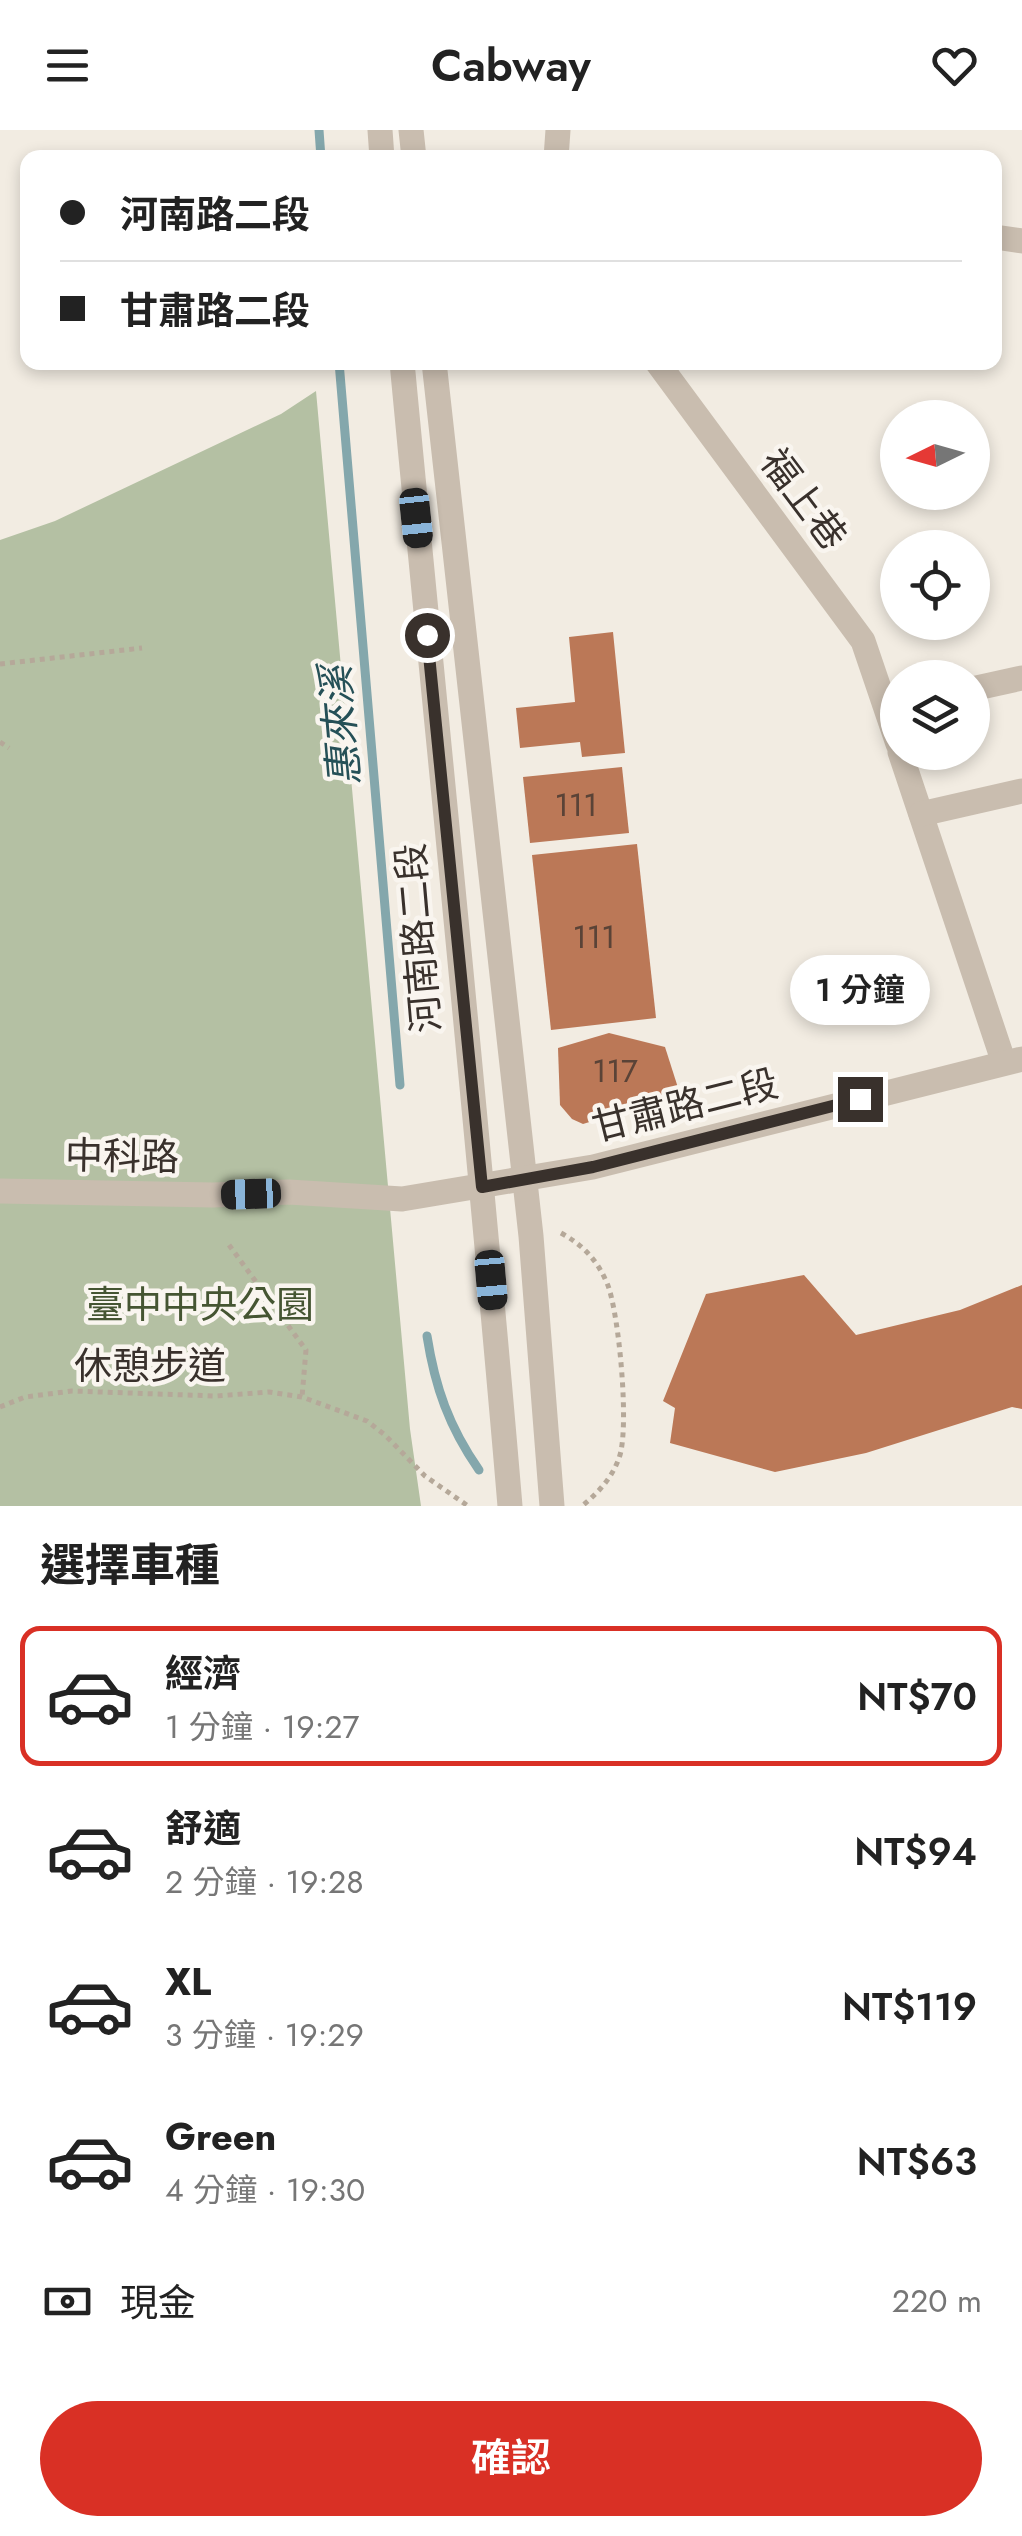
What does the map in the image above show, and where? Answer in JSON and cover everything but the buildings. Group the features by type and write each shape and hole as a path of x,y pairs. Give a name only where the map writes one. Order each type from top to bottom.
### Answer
{"street":[{"name":"河南路二段","path":"403,370 510,1506"},
{"name":"河南路二段","path":"435,370 524,1181 552,1506"},
{"name":"福上巷","path":"662,370 864,641 880,680"},
{"path":"990,685 1022,678"},
{"path":"906,770 1013,1061"},
{"path":"921,814 1022,792"},
{"name":"甘肅路二段","path":"482,1187 593,1167 1013,1061"},
{"name":"中科路","path":"0,1191 213,1195 289,1192 402,1199 482,1187"}],"path":[{"path":"0,664 142,648"},
{"path":"0,742 9,748"},
{"path":"561,1233 580,1244 606,1281 612,1300 622,1393 621,1456 610,1478 582,1506"},
{"path":"229,1245 306,1350 302,1397"},
{"name":"休憩步道","path":"0,1407 25,1397 72,1392 216,1396 269,1392 302,1397 367,1422 425,1476 468,1506"}],"green space":[{"name":"臺中中央公園","path":"316,391 410,1429 421,1506 0,1506 0,540 55,521 281,414"}],"waterway":[{"name":"惠來溪","path":"319,130 320,150"},
{"name":"惠來溪","path":"340,370 400,1085"},
{"name":"惠來溪","path":"427,1336 445,1406 479,1470"}],"route":[{"path":"427,635 482,1187 593,1167 860,1099"}]}
